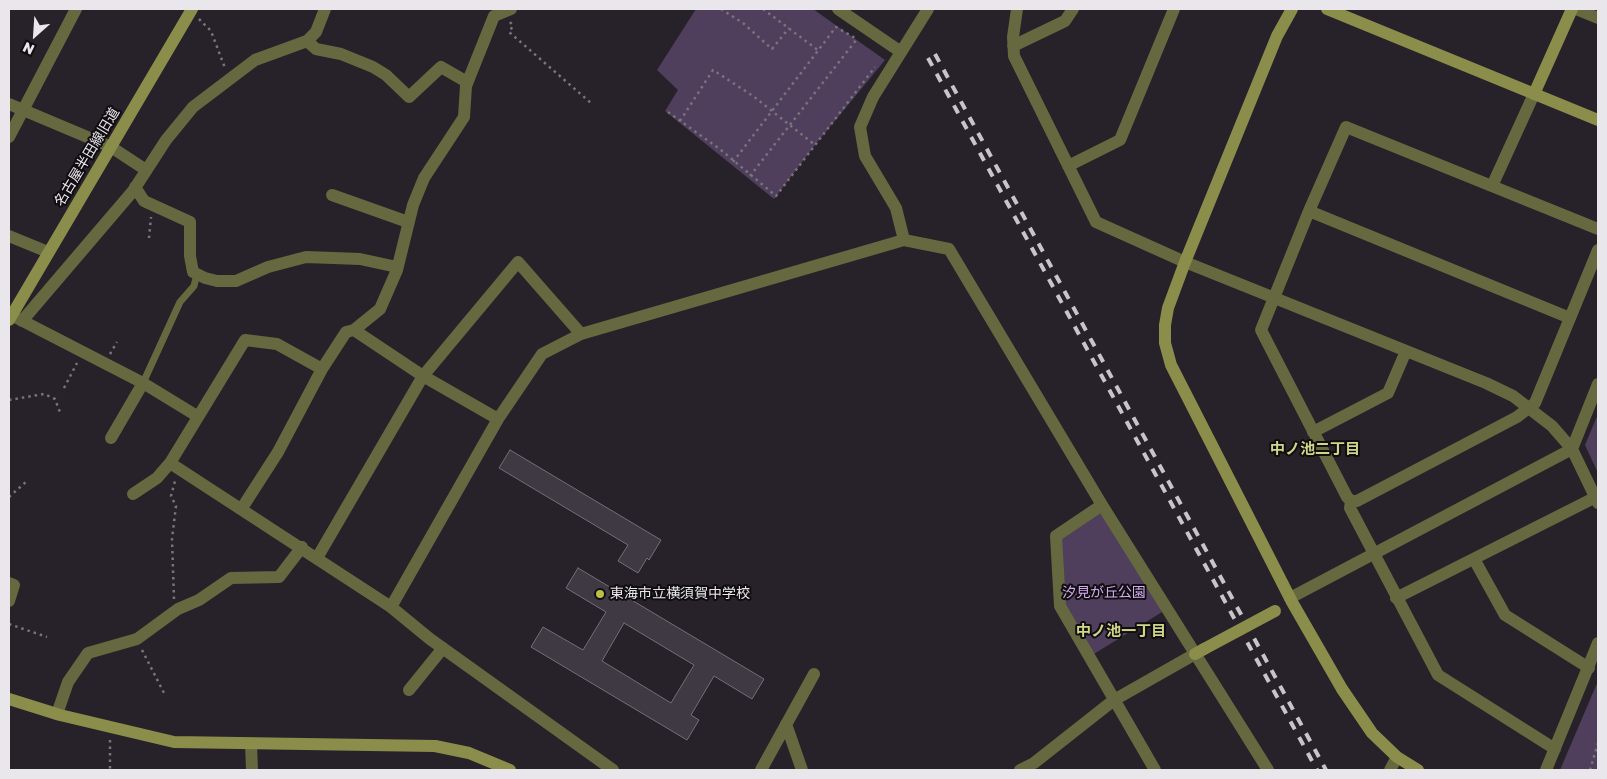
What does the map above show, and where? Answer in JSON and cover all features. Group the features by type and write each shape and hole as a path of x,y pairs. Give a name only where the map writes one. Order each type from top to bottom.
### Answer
{"street":[{"path":"9,137 25,110 76,9"},
{"path":"197,416 143,383 14,319 135,187 166,140 193,107 255,60 307,40 316,32 325,9"},
{"path":"838,9 901,52"},
{"path":"904,240 896,208 865,156 860,127 873,97 928,9"},
{"path":"1017,9 1013,46 1014,56 1096,222 1185,262 1486,383 1513,396 1529,408 1552,426 1572,449 1597,500 1396,598"},
{"path":"1013,46 1065,21 1072,9"},
{"path":"1068,166 1120,140 1174,9"},
{"path":"1292,9 1277,36 1185,262 1168,308 1165,325 1165,343 1171,365 1291,600 1342,689 1372,733 1397,757 1418,770"},
{"path":"1327,9 1598,120"},
{"path":"1492,186 1572,9"},
{"path":"1576,9 1598,18"},
{"name":"名古屋半田線旧道","path":"14,319 48,252 191,10"},
{"path":"242,508 278,452 322,369 346,332 354,330 380,309 397,267 412,205 424,178 464,117 467,82 498,11"},
{"path":"307,40 316,49 341,54 373,67 386,75 409,97 441,67 467,82"},
{"path":"9,104 111,147 146,170"},
{"path":"1598,229 1346,127 1309,211 1261,330 1346,496 1351,501 1357,501 1517,417 1529,408 1535,402 1598,250"},
{"path":"135,187 144,201 190,222 190,256 193,272 218,281 236,281 268,267 306,257 360,258 397,267"},
{"path":"332,195 408,222"},
{"path":"1309,211 1570,318"},
{"path":"9,236 48,252"},
{"path":"391,607 498,418 542,354 582,334 904,240 949,249 1102,505 1200,652 1268,770"},
{"path":"317,558 423,376 518,262 582,334"},
{"path":"354,330 423,376 498,418"},
{"path":"133,494 157,478 170,462 245,340 277,344 322,369"},
{"path":"1313,432 1388,393 1406,351"},
{"path":"111,438 143,383"},
{"path":"1020,770 1034,763 1114,700 1276,612 1291,600 1373,552 1572,449 1598,384"},
{"path":"170,462 391,607 443,648 613,770"},
{"path":"1351,501 1350,508 1438,675 1555,749"},
{"path":"1102,505 1056,536 1060,606 1155,770"},
{"path":"57,714 68,682 88,653 137,639 178,609 199,600 231,578 279,577 302,547"},
{"path":"1474,559 1505,615 1589,668"},
{"path":"9,583 14,585 9,601"},
{"path":"1546,770 1598,642"},
{"path":"409,690 443,648"},
{"path":"761,770 814,674"},
{"path":"9,698 57,714 174,742 435,746 468,753 510,770"},
{"path":"786,724 802,770"},
{"path":"252,744 252,770"},
{"path":"1390,770 1397,757"}],"lane":[{"path":"143,383 180,302 194,286 197,274"}],"path":[{"path":"721,9 743,23 772,49 789,28"},
{"path":"764,9 819,51"},
{"path":"191,10 211,32 223,66 233,77"},
{"path":"498,11 514,26 509,32 591,103"},
{"path":"733,162 836,27 865,43"},
{"path":"750,176 857,39"},
{"path":"668,112 776,196 879,62"},
{"path":"680,121 713,70 773,112 815,145"},
{"path":"150,238 151,204"},
{"path":"64,388 82,352"},
{"path":"9,400 44,394 55,399 61,415"},
{"path":"176,478 171,496 176,506 172,539 174,603 178,609"},
{"path":"9,497 27,481"},
{"path":"9,624 48,637"},
{"path":"137,639 164,693"},
{"path":"106,736 110,740 110,770"},
{"path":"1590,770 1598,743"}],"green space":[{"path":"696,9 813,9 885,60 815,145 774,199 665,111 678,90 657,70"},
{"path":"1598,414 1598,473 1585,445"},
{"name":"汐見が丘公園","path":"1102,505 1167,609 1089,657 1060,606 1056,536"},
{"path":"1598,681 1598,770 1560,770"}],"building":[{"path":"510,450 661,540 649,560 647,558 638,573 618,561 628,545 499,468"},
{"name":"東海市立横須賀中学校","path":"578,568 764,679 752,699 714,676 691,715 699,720 687,740 531,647 543,627 583,650 606,612 566,588","holes":["624,623 694,665 671,703 602,661"]}],"railway":[{"path":"935,54 1326,770"},
{"path":"928,58 1317,770"}],"place":[{"name":"東海市立横須賀中学校","path":"600,594"}],"district":[{"name":"中ノ池二丁目","path":"1315,449"},
{"name":"中ノ池一丁目","path":"1121,631"}]}
